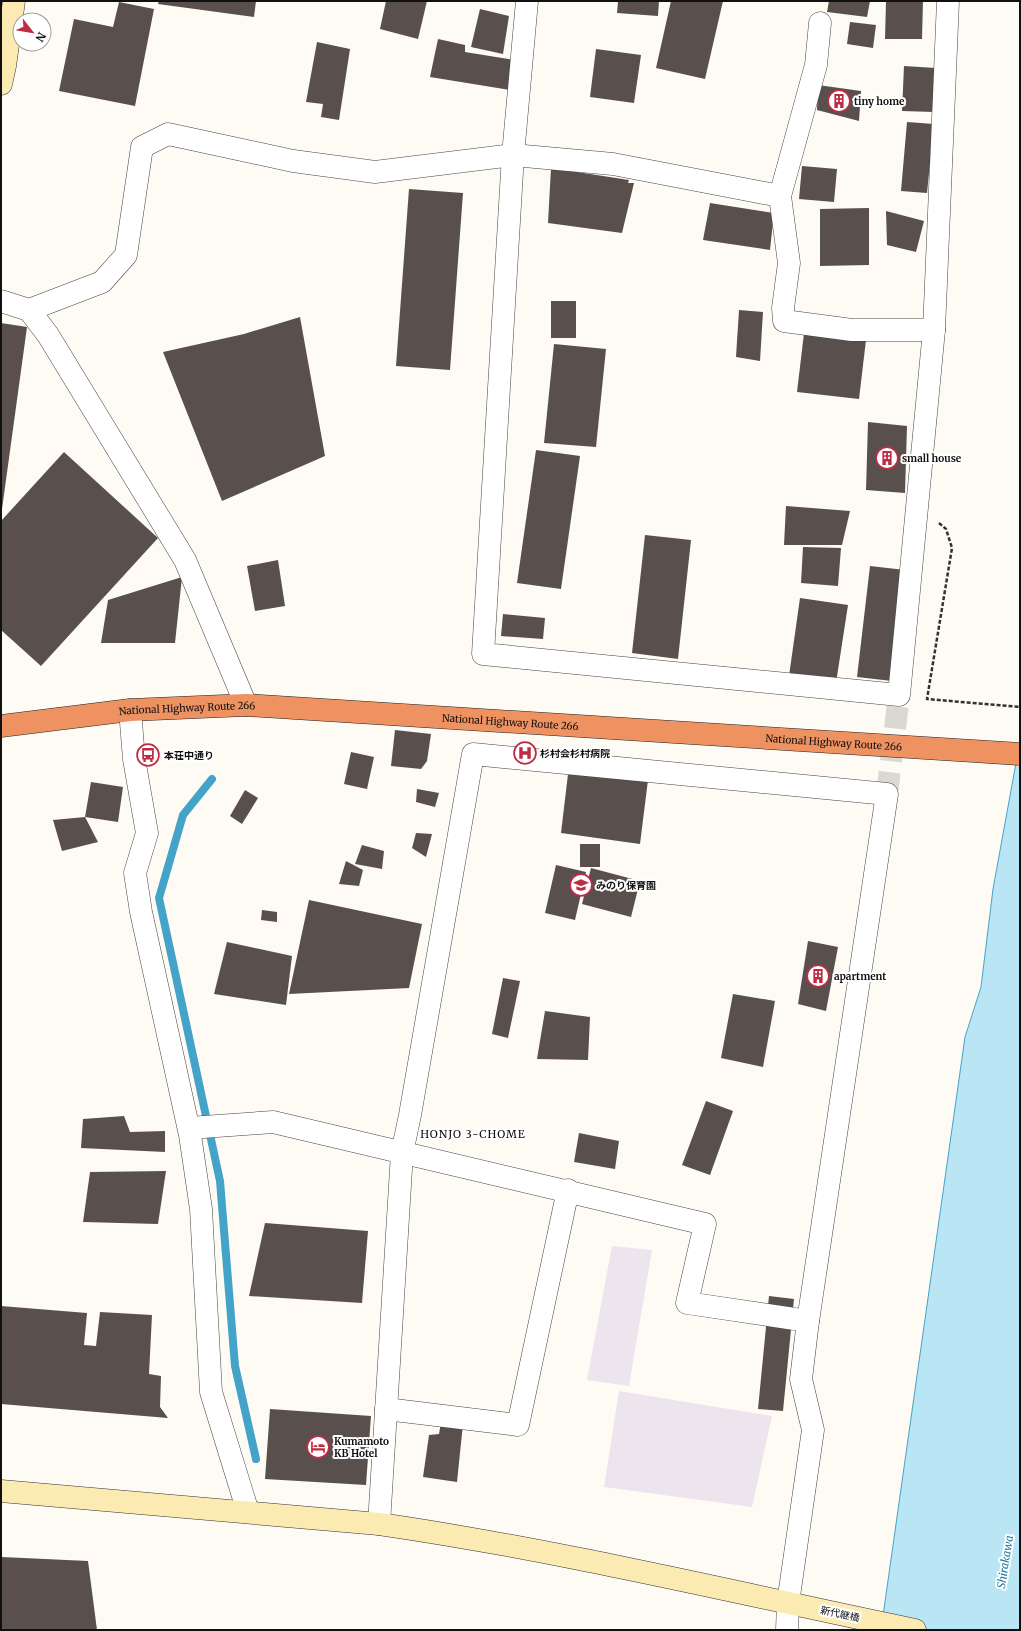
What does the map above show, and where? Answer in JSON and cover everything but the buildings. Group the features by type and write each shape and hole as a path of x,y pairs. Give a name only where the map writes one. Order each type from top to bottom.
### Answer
{"highway":[{"name":"National Highway Route 266","path":"1,726 130,710 246,705 1020,754"}],"street":[{"path":"2,72 14,1"},
{"path":"527,1 513,156 483,654 899,695 934,330 948,1"},
{"path":"820,24 816,65 780,196 789,263 783,308 784,321 852,330 934,330"},
{"path":"29,310 102,282 126,255 142,147 168,134 293,161 374,172 513,156 613,164 780,196"},
{"path":"1,301 29,310 48,335 185,560 246,705"},
{"path":"130,710 134,759 147,833 135,873 141,912 188,1128 201,1208 211,1392 248,1512"},
{"path":"379,1524 402,1153 473,754 887,794 808,1321 801,1379 813,1430 788,1603 787,1630"},
{"path":"188,1128 273,1122 402,1153 568,1190 705,1224 687,1303 808,1321"},
{"path":"386,1409 518,1425 568,1190"},
{"name":"新代継橋","path":"1,1491 379,1524 470,1537 721,1588 916,1630"}],"path":[{"path":"927,699 1020,707"}],"shaded area":[{"path":"612,1246 652,1250 629,1386 587,1380"},
{"path":"619,1391 772,1416 752,1507 604,1487"}],"water":[{"name":"Shirakawa","path":"1020,741 1020,1630 881,1630 965,1037 981,987 993,889"}],"waterway":[{"path":"212,779 183,815 159,898 220,1181 235,1366 256,1459"}],"tunnel":[{"path":"887,794 899,695"}],"place":[{"name":"tiny home","path":"839,101"},
{"name":"small house","path":"887,458"},
{"name":"杉村会杉村病院","path":"525,753"},
{"name":"本荘中通り","path":"148,755"},
{"name":"みのり保育園","path":"581,885"},
{"name":"apartment","path":"818,976"},
{"name":"Kumamoto KB Hotel","path":"318,1447"}],"district":[{"name":"HONJO 3-CHOME","path":"473,1134"}]}
